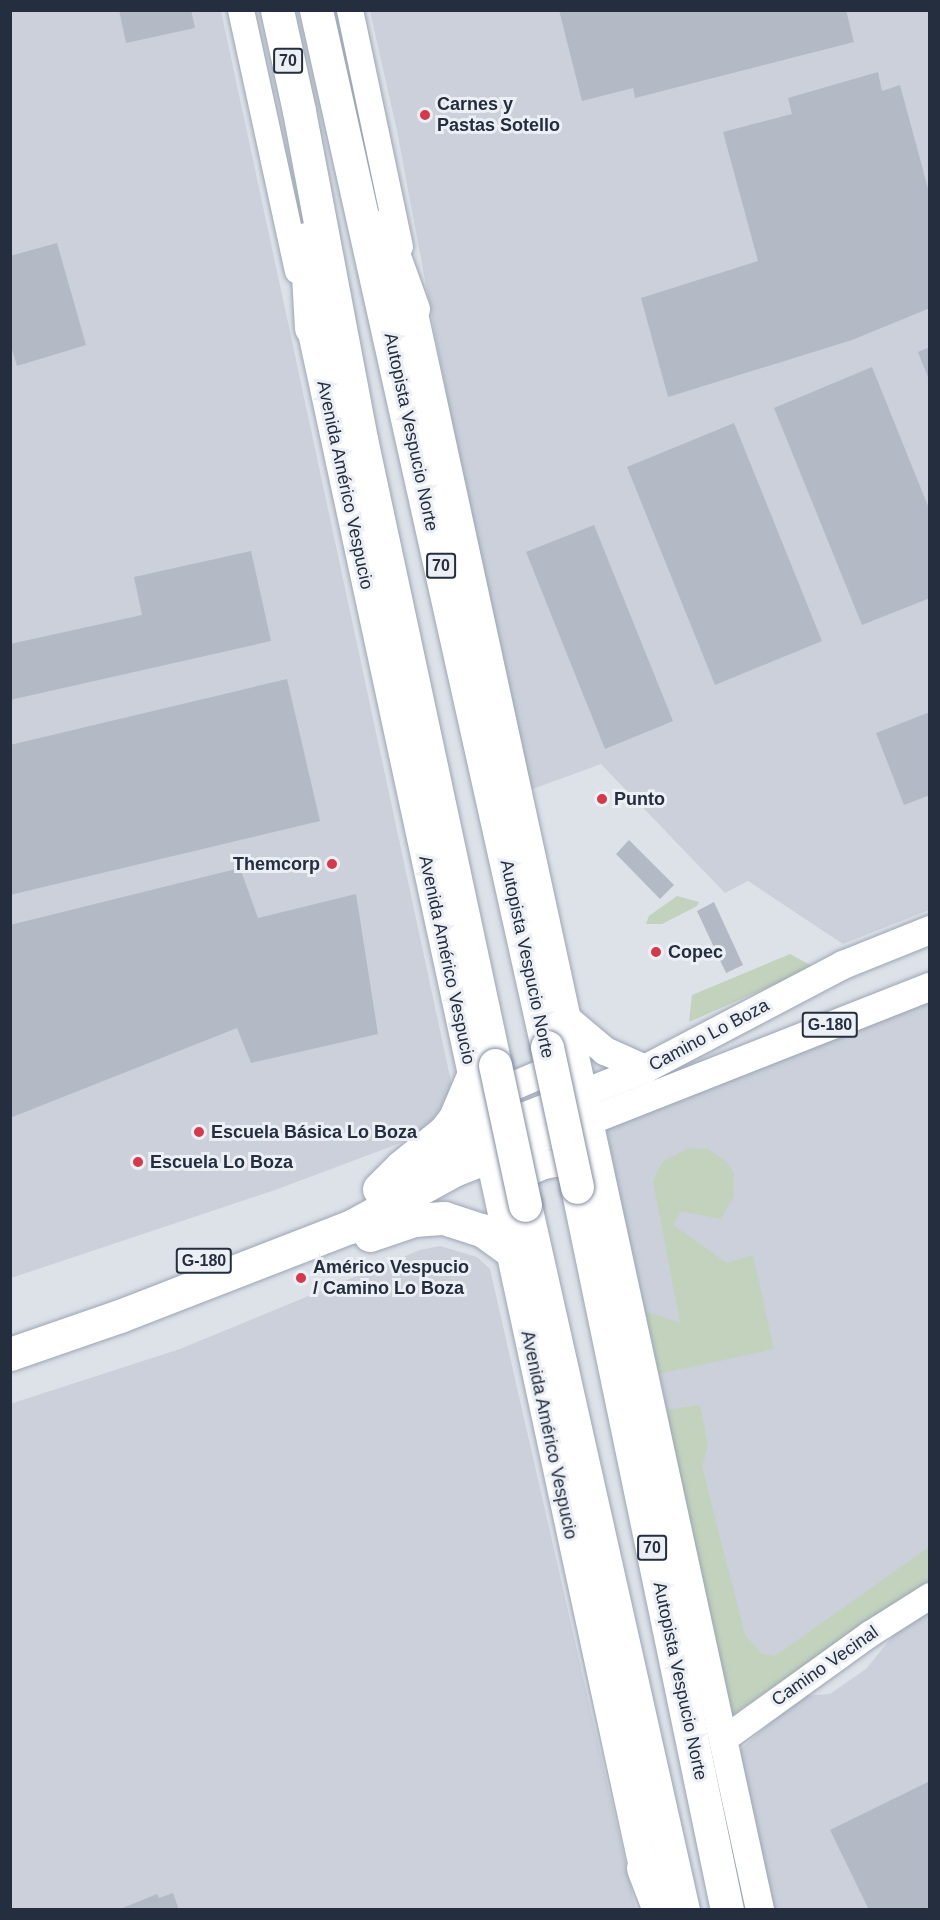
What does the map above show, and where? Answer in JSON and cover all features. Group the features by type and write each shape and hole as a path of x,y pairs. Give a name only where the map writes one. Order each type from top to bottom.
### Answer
{"highway":[{"name":"70","path":"278,10 484,1071 511,1199 683,1910"},
{"name":"Autopista Vespucio Norte","path":"316,10 560,1048 577,1187 728,1910"},
{"path":"332,85 413,309"},
{"path":"299,111 311,328"},
{"path":"380,1189 445,1131 484,1071"},
{"name":"G-180","path":"14,1342 487,1144"},
{"name":"G-180","path":"14,1342 120,1316 350,1227 461,1167 487,1144"},
{"path":"307,1243 339,1243 400,1223 444,1218 482,1230 510,1250"},
{"path":"643,1868 658,1910"}],"main road":[{"name":"Avenida Américo Vespucio","path":"241,10 311,328 484,1071 487,1144 511,1199 510,1250 651,1910"},
{"path":"350,10 567,1019 554,1069 518,1084 502,1086 484,1071"},
{"name":"Camino Lo Boza","path":"586,1107 645,1069 843,964 930,930"},
{"name":"Camino Lo Boza","path":"487,1144 586,1107 930,987"},
{"path":"567,1019 605,1051 645,1069"},
{"path":"560,1048 586,1107 760,1910"},
{"path":"511,1199 519,1176 544,1165 571,1160 598,1162"},
{"name":"Camino Vecinal","path":"723,1740 870,1634 930,1596"}],"shaded area":[{"path":"11,11 221,11 452,1086 427,1133 275,1190 11,1278"},
{"path":"370,11 929,11 929,910 843,944 748,881 725,893 601,764 530,790 467,503 397,131"},
{"path":"929,1000 929,1581 726,1719 667,1410 604,1128"},
{"path":"440,1246 477,1257 490,1269 636,1909 11,1909 10,1404 180,1349 420,1250"},
{"path":"929,1612 929,1909 770,1909 734,1755 801,1696 830,1694 866,1669 897,1631"}],"green space":[{"path":"677,896 699,902 697,906 662,924 646,924 649,916"},
{"path":"790,954 814,967 689,1022 692,995"},
{"path":"689,1148 708,1149 725,1161 734,1173 733,1198 721,1219 681,1211 673,1225 727,1263 753,1255 774,1349 659,1374 645,1311 680,1323 653,1180 663,1161"},
{"path":"700,1405 708,1447 702,1466 745,1635 762,1654 775,1656 929,1547 929,1581 726,1719 667,1410"}],"building":[{"path":"119,10 191,10 195,28 126,43"},
{"path":"559,10 846,10 854,42 635,98 633,88 582,101"},
{"path":"878,72 882,91 900,85 930,196 930,308 852,340 668,397 641,298 758,261 723,132 792,114 788,98"},
{"path":"57,243 86,345 17,366 10,343 10,256"},
{"path":"930,347 930,380 929,380 918,352"},
{"path":"872,367 930,511 930,598 862,625 774,408"},
{"path":"734,423 822,641 715,685 627,467"},
{"path":"594,525 673,721 605,749 526,552"},
{"path":"251,551 271,641 10,700 10,644 142,615 134,577"},
{"path":"287,679 320,821 10,895 10,745"},
{"path":"930,712 930,795 904,805 876,733"},
{"path":"629,840 674,885 660,899 616,854"},
{"path":"240,868 258,918 356,894 378,1034 251,1063 237,1028 10,1118 10,925"},
{"path":"714,902 743,965 726,973 697,911"},
{"path":"930,1781 930,1906 923,1910 869,1910 830,1830"},
{"path":"173,1893 179,1910 118,1910 157,1894 159,1898"}],"place":[{"name":"Carnes y Pastas Sotello","path":"425,115"},
{"name":"Punto","path":"602,799"},
{"name":"Themcorp","path":"332,864"},
{"name":"Copec","path":"656,952"},
{"name":"Escuela Básica Lo Boza","path":"199,1132"},
{"name":"Escuela Lo Boza","path":"138,1162"},
{"name":"Américo Vespucio / Camino Lo Boza","path":"301,1278"}]}
